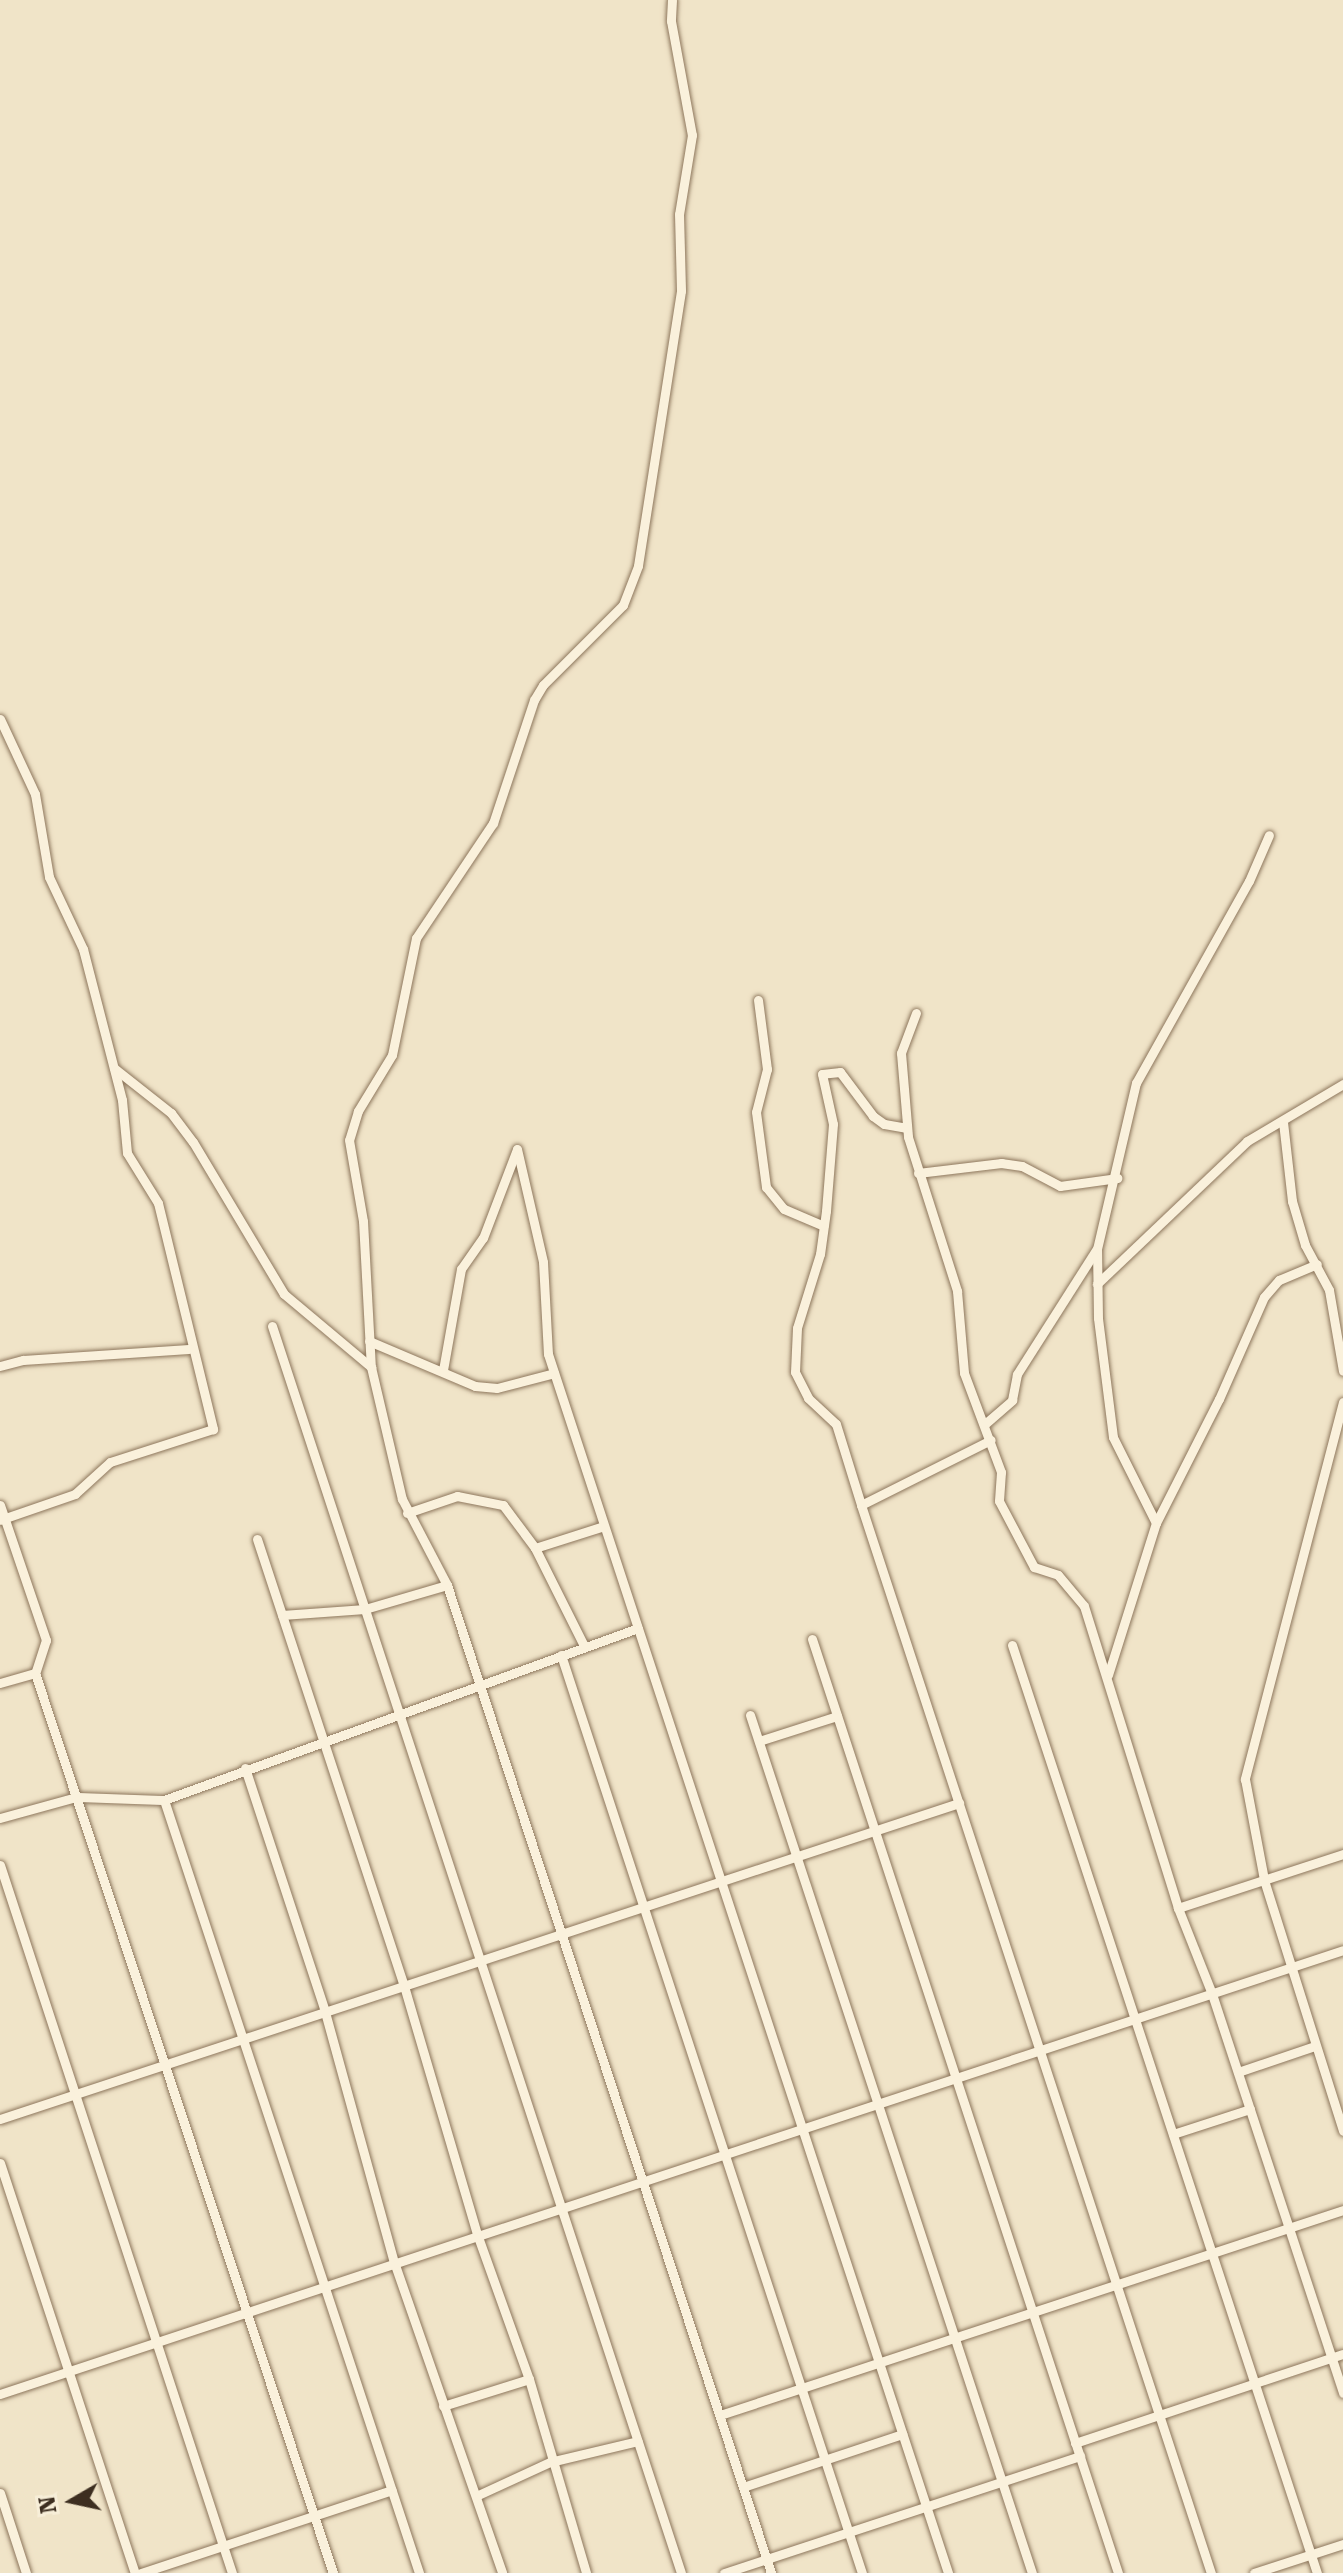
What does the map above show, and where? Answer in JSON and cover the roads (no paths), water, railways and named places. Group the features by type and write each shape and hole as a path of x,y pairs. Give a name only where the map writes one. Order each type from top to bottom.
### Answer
{"street":[{"path":"672,0 671,21 692,135 679,214 681,291 638,566 614,616 543,685 493,823 413,948 392,1055 358,1111 349,1140 363,1221 371,1367 407,1513 447,1585 771,2573"},
{"path":"0,719 35,794 49,877 83,949 114,1068 127,1153 158,1203 189,1349 213,1429 110,1462 75,1494 2,1519"},
{"path":"1156,1523 1113,1437 1097,1284 1097,1249 1117,1178 1122,1132 1136,1083 1249,881 1269,835"},
{"path":"758,1000 767,1069 756,1112 763,1176 784,1209 824,1226"},
{"path":"916,1013 901,1053 907,1128 918,1173 957,1291 964,1373 991,1440 1006,1519 1034,1567 1058,1575 1084,1606 1178,1908 1212,1994 1343,2393"},
{"path":"114,1068 171,1113 193,1142 284,1294 371,1367"},
{"path":"907,1128 884,1124 873,1116 840,1072 822,1074 833,1124 824,1226 803,1302 795,1372 808,1398 836,1424 1211,2573"},
{"path":"1097,1284 1225,1159 1343,1084"},
{"path":"1283,1122 1292,1201 1305,1245 1317,1264 1334,1306 1343,1371"},
{"path":"443,1370 461,1269 483,1238 517,1149 543,1262 548,1354 948,2573"},
{"path":"918,1173 1001,1163 1022,1166 1060,1186 1117,1178"},
{"path":"986,1423 1012,1400 1024,1362 1097,1249"},
{"path":"1108,1676 1156,1523 1219,1399 1264,1297 1279,1280 1317,1264"},
{"path":"272,1326 681,2573"},
{"path":"369,1341 475,1386 497,1388 554,1373"},
{"path":"0,1366 23,1360 189,1349"},
{"path":"1343,1402 1300,1579 1251,1747 1247,1809 1289,1968 1343,2131"},
{"path":"861,1505 991,1440"},
{"path":"407,1513 457,1496 490,1499 503,1505 535,1548 584,1646"},
{"path":"0,1505 2,1519 46,1640 35,1673 333,2573"},
{"path":"535,1548 604,1526"},
{"path":"257,1539 404,1986 477,2234 529,2379 550,2462 586,2573"},
{"path":"282,1615 365,1609 447,1585"},
{"path":"0,1818 76,1797 164,1800 245,1768 324,1744 479,1683 638,1628"},
{"path":"812,1639 1118,2573"},
{"path":"1012,1645 1317,2573"},
{"path":"561,1655 862,2573"},
{"path":"0,1683 35,1673"},
{"path":"750,1715 1032,2573"},
{"path":"759,1741 837,1716"},
{"path":"245,1768 325,2012 394,2262 502,2573"},
{"path":"164,1800 419,2573"},
{"path":"0,2119 959,1803"},
{"path":"1178,1908 1343,1854"},
{"path":"0,1865 232,2573"},
{"path":"0,2394 1343,1950"},
{"path":"1238,2072 1315,2046"},
{"path":"1173,2134 1250,2109"},
{"path":"0,2163 138,2573 392,2490"},
{"path":"720,2415 1343,2210"},
{"path":"1075,2443 1343,2354"},
{"path":"443,2406 529,2379"},
{"path":"743,2487 902,2434"},
{"path":"476,2496 550,2462 638,2441"},
{"path":"724,2573 1080,2456"},
{"path":"0,2493 26,2573"},
{"path":"1254,2573 1343,2544"}]}
